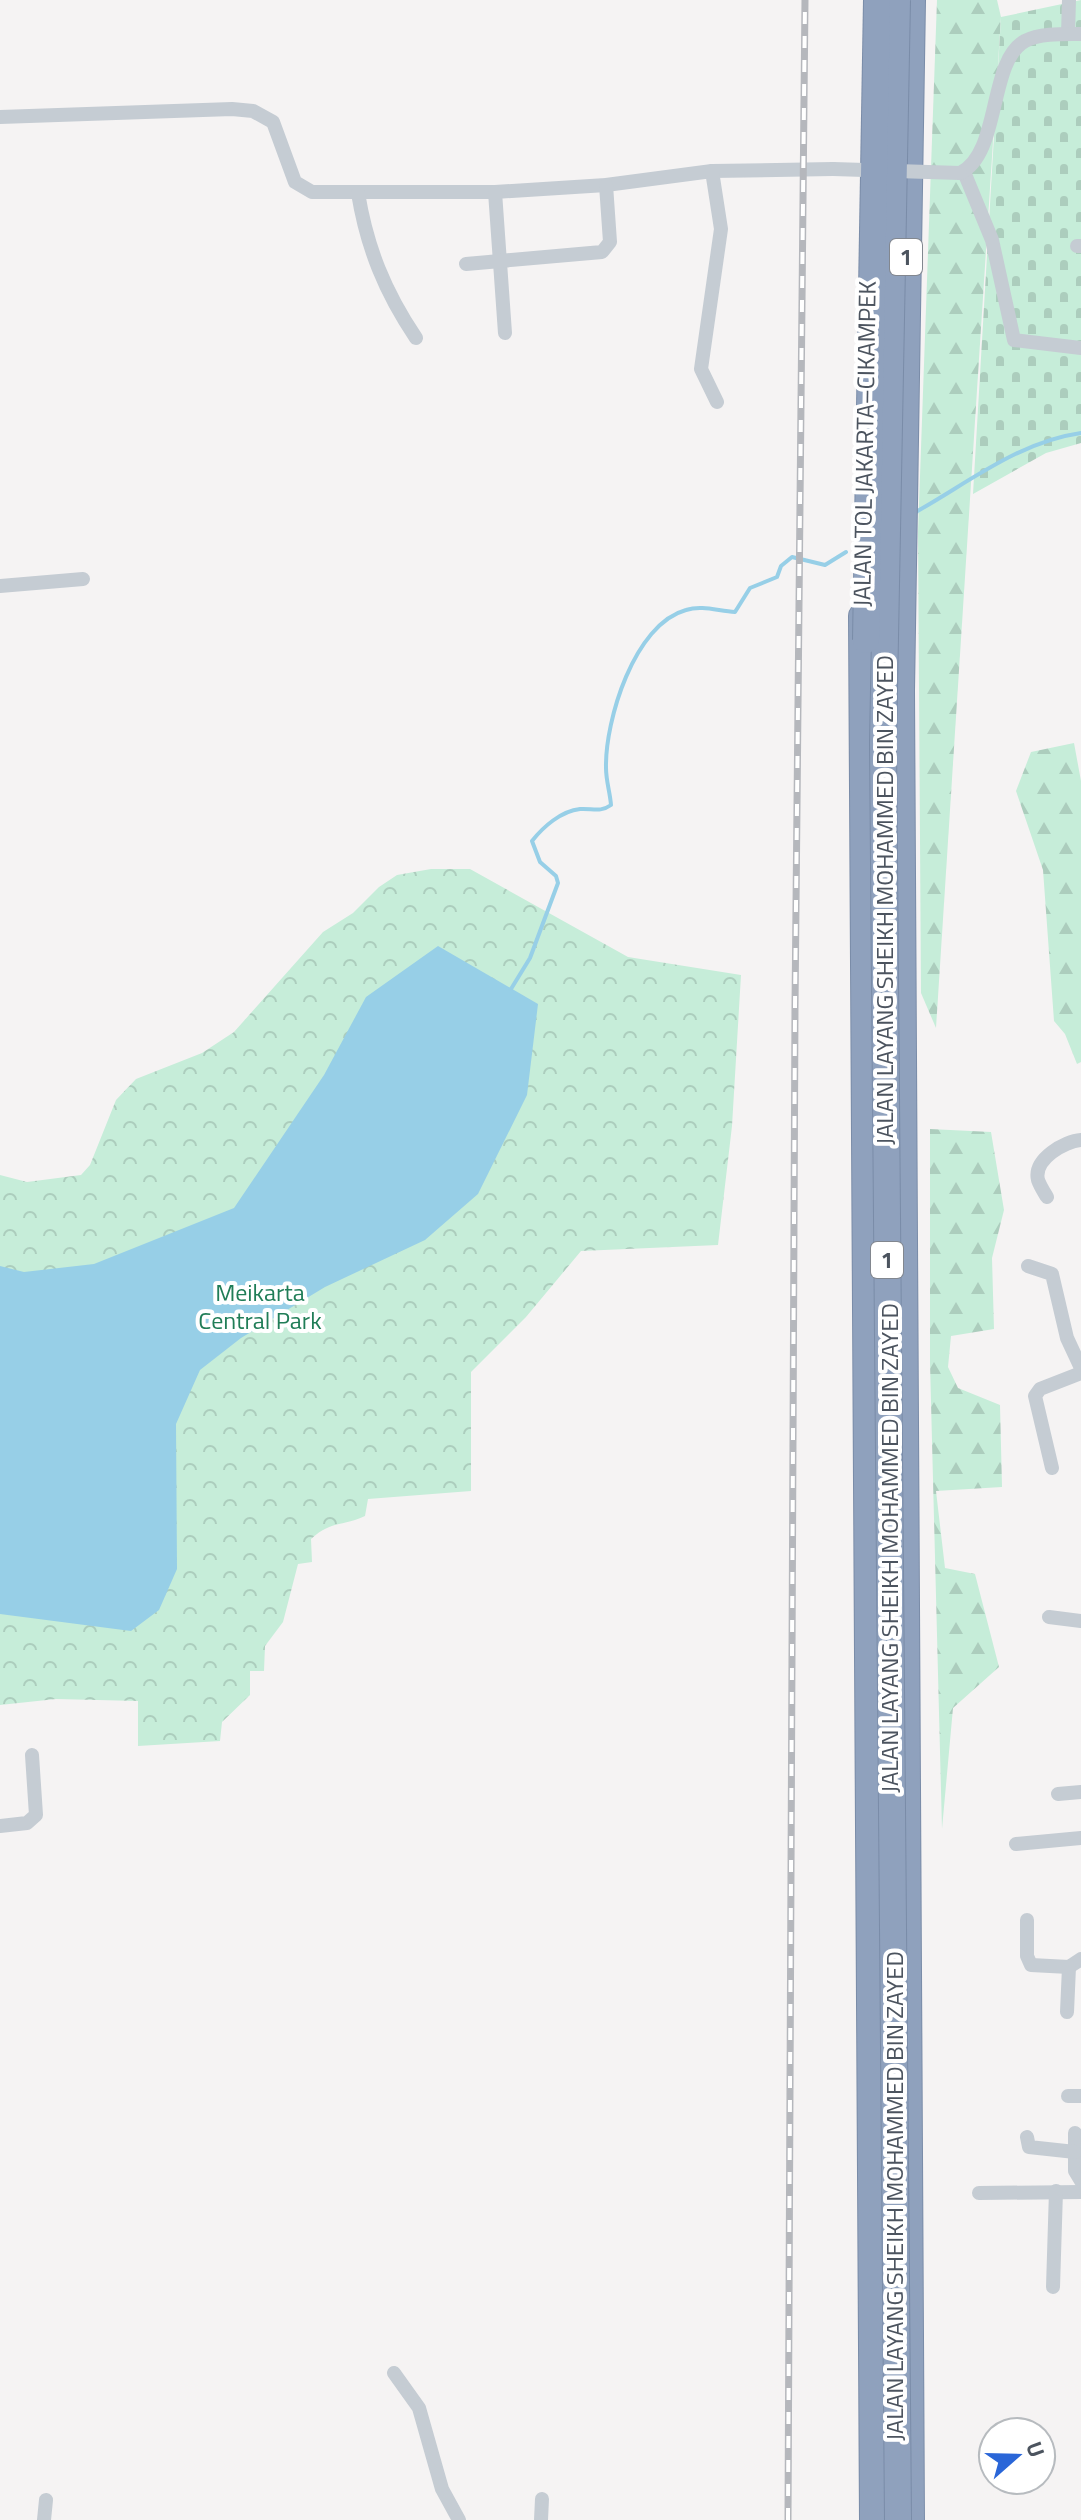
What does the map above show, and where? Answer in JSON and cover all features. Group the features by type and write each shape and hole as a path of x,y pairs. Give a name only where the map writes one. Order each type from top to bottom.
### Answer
{"highway":[{"name":"JALAN TOL JAKARTA–CIKAMPEK","path":"873,2520 870,1592 860,711 876,0"},
{"name":"JALAN LAYANG SHEIKH MOHAMMED BIN ZAYED","path":"876,0 867,449 866,763 882,2520"},
{"name":"JALAN LAYANG SHEIKH MOHAMMED BIN ZAYED","path":"897,0 883,743 898,2520"},
{"name":"JALAN TOL JAKARTA–CIKAMPEK","path":"911,2520 904,1568 903,519 912,0"}],"street":[{"path":"962,172 980,149 1007,68 1021,43 1032,38 1075,34 1069,0"},
{"path":"0,117 232,109 253,111 266,117 278,130 299,187 312,192 495,192 606,185 712,171 833,169 962,172"},
{"path":"712,171 721,229 701,369 717,402"},
{"path":"962,172 992,240 1014,340 1081,348"},
{"path":"466,264 607,248 606,185"},
{"path":"495,192 503,262 505,333"},
{"path":"358,193 376,266 389,298 416,338"},
{"path":"0,586 83,579"},
{"path":"1047,1197 1038,1182 1041,1168 1061,1144 1081,1140"},
{"path":"1028,1266 1052,1274 1067,1338 1081,1370 1040,1389 1035,1396 1052,1468"},
{"path":"1049,1617 1081,1621"},
{"path":"0,1826 27,1823 36,1815 32,1755"},
{"path":"1058,1794 1081,1792"},
{"path":"1016,1844 1081,1838"},
{"path":"1027,1920 1027,1962 1075,1963 1067,2012"},
{"path":"1075,2133 1075,2171 1081,2181"},
{"path":"1027,2137 1032,2149 1075,2152"},
{"path":"1053,2287 1056,2191"},
{"path":"979,2193 1081,2192"},
{"path":"394,2373 419,2408 442,2489 459,2520"},
{"path":"541,2520 542,2499"},
{"path":"44,2520 46,2500"}],"green space":[{"path":"937,0 997,0 1001,17 936,1028 921,993 918,532"},
{"path":"1081,0 1081,443 1046,453 973,494 1001,17"},
{"path":"1074,743 1081,781 1081,1062 1077,1064 1065,1034 1054,1021 1043,870 1016,791 1031,752"},
{"name":"Meikarta Central Park","path":"431,869 470,869 628,957 741,975 732,1126 718,1245 581,1251 526,1317 471,1372 471,1491 368,1499 365,1516 331,1526 311,1539 312,1562 298,1564 283,1622 265,1646 264,1671 250,1671 250,1695 222,1722 220,1741 138,1746 138,1701 56,1699 0,1705 0,1175 27,1182 81,1175 90,1165 116,1100 136,1079 202,1053 234,1032 323,932 353,913 379,887 397,875"},
{"path":"930,1129 991,1132 1004,1210 992,1258 994,1329 951,1336 948,1367 958,1388 1000,1405 1002,1487 936,1491 945,1568 975,1574 999,1667 953,1708 942,1829 930,1363"}],"water":[{"path":"438,946 538,1004 527,1095 478,1194 425,1240 325,1287 241,1338 200,1370 176,1424 177,1569 159,1610 131,1631 0,1614 0,1266 24,1272 94,1264 234,1208 324,1075 366,997"}],"waterway":[{"path":"914,513 1015,454 1081,433"},
{"path":"511,989 530,958 558,883 556,876 540,862 532,841 559,816 580,809 600,810 611,805 606,768 611,725 626,677 651,634 668,619 686,610 704,608 735,612 750,588 777,577 781,566 792,557 825,565 846,552"}],"railway":[{"path":"788,2520 795,1007 805,0"}]}
